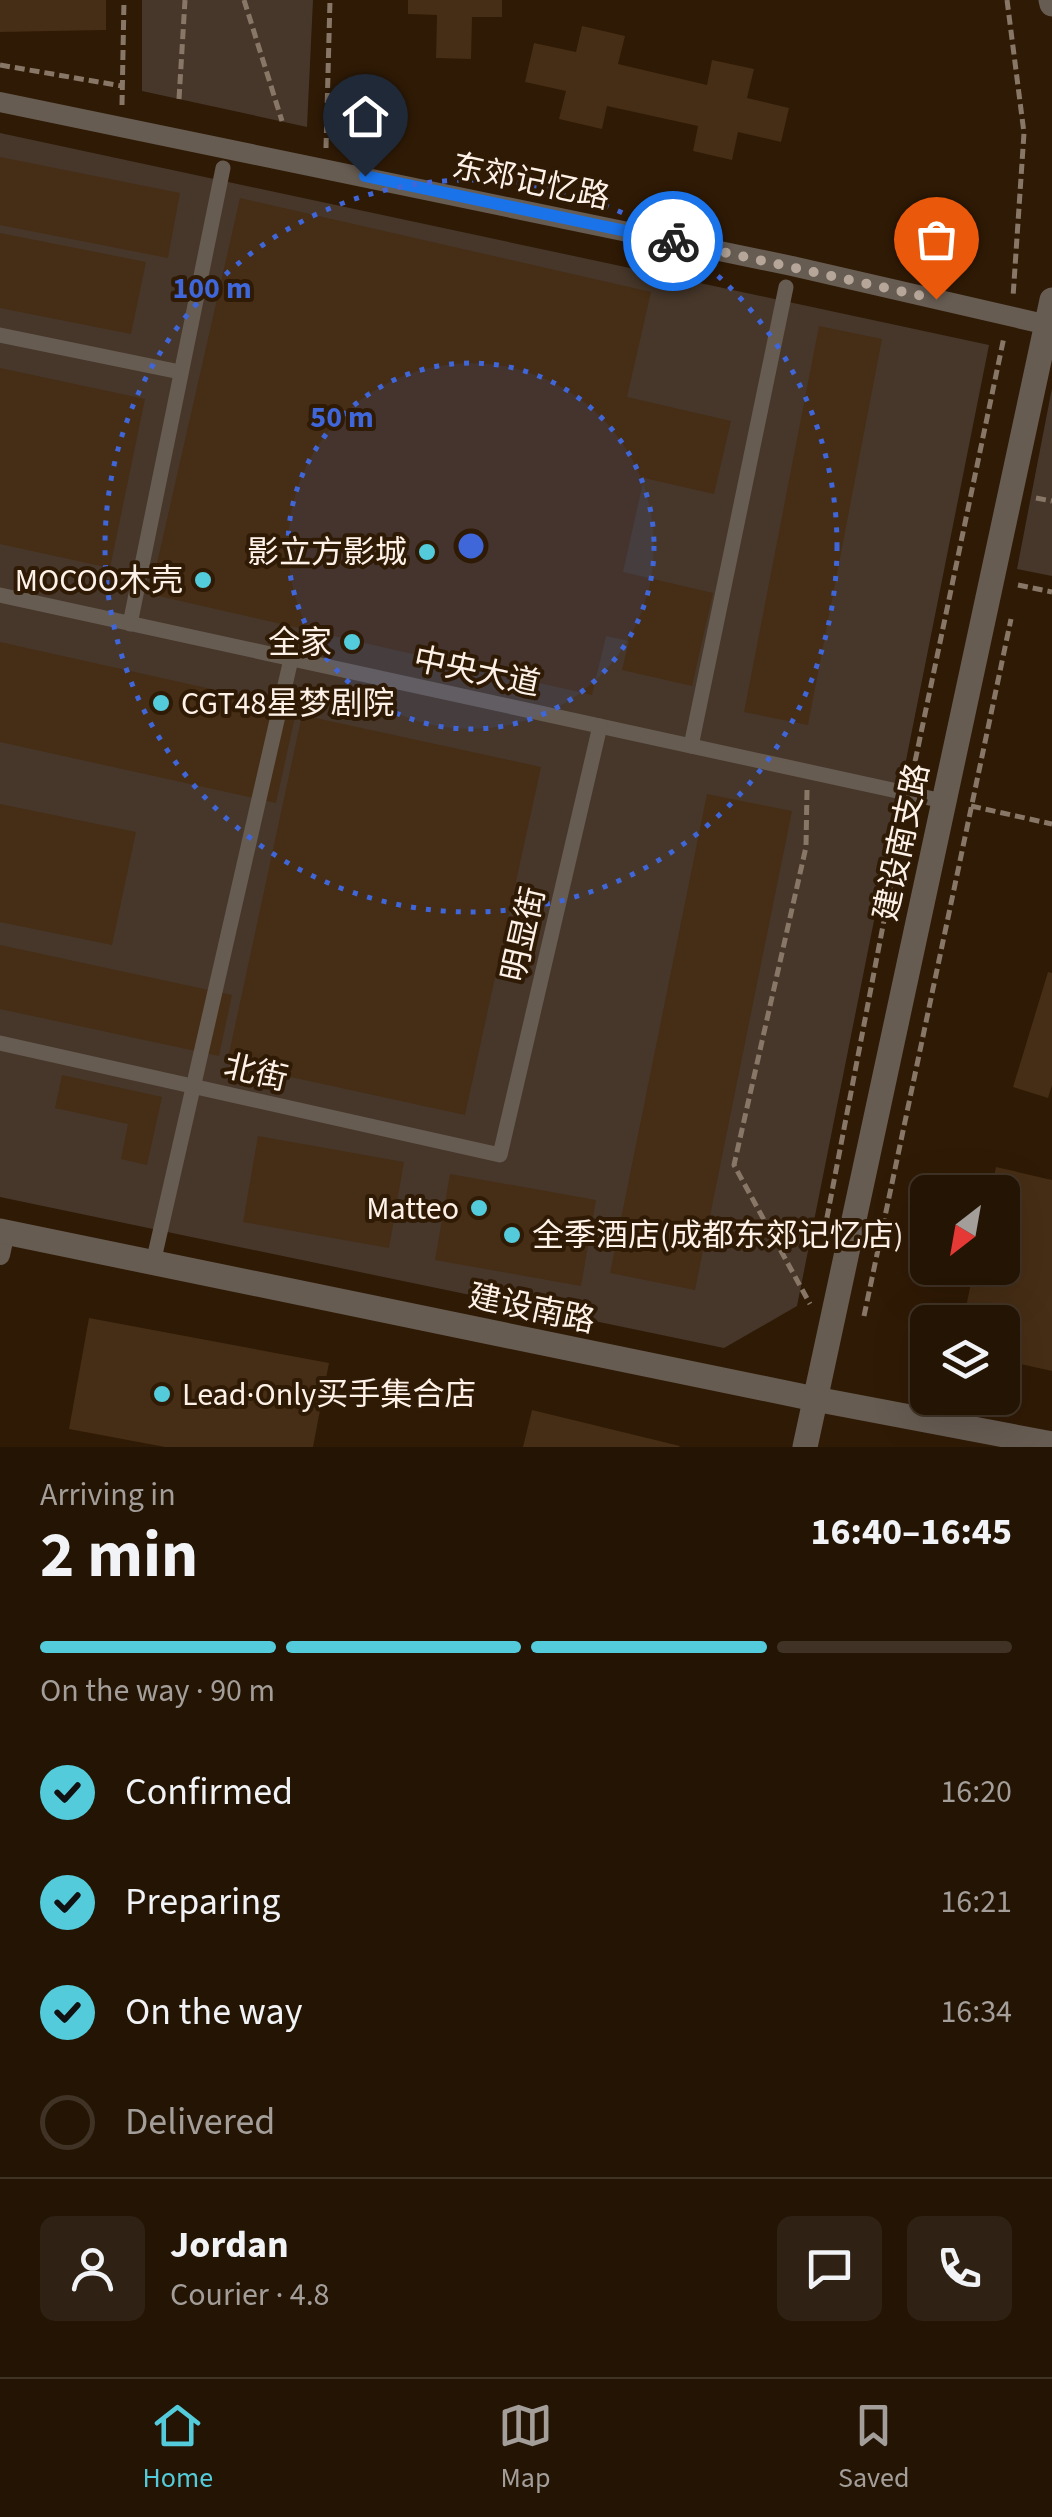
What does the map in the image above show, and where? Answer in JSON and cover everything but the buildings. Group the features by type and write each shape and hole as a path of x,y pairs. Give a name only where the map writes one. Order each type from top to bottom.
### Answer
{"street":[{"name":"东郊记忆路","path":"0,102 753,258 1009,316 1050,312"},
{"path":"130,624 223,168"},
{"path":"691,746 786,287"},
{"name":"建设南支路","path":"805,1447 1050,312"},
{"path":"0,335 180,372"},
{"name":"中央大道","path":"0,596 943,801"},
{"path":"152,1263 291,659"},
{"name":"明显街","path":"500,1155 600,726"},
{"name":"北街","path":"0,1042 500,1155"},
{"name":"建设南路","path":"2,1239 152,1263 1052,1444"}],"path":[{"path":"179,99 185,0"},
{"path":"244,0 282,121"},
{"path":"326,151 330,0"},
{"path":"821,1248 908,793 1015,287 1024,133 1007,0"},
{"path":"0,65 122,86"},
{"path":"1036,498 1052,501"},
{"path":"1018,585 1052,592"},
{"path":"864,1316 1014,603"},
{"path":"807,772 806,847 734,1165 810,1304 813,1285"},
{"path":"943,801 1052,824"}],"shaded area":[{"path":"142,0 313,0 307,127 142,91"},
{"path":"0,133 989,345 797,1306 724,1348 0,1197"},
{"path":"1052,388 1052,576 1017,569"}],"way so far":[{"path":"673,241 936,299"}],"place":[{"name":"影立方影城","path":"427,552"},
{"name":"MOCOO木壳","path":"203,580"},
{"name":"全家","path":"352,642"},
{"name":"CGT48星梦剧院","path":"161,703"},
{"name":"Matteo","path":"479,1208"},
{"name":"全季酒店(成都东郊记忆店)","path":"512,1235"},
{"name":"Lead·Only买手集合店","path":"162,1394"}],"route":[{"path":"365,176 673,241"}]}
